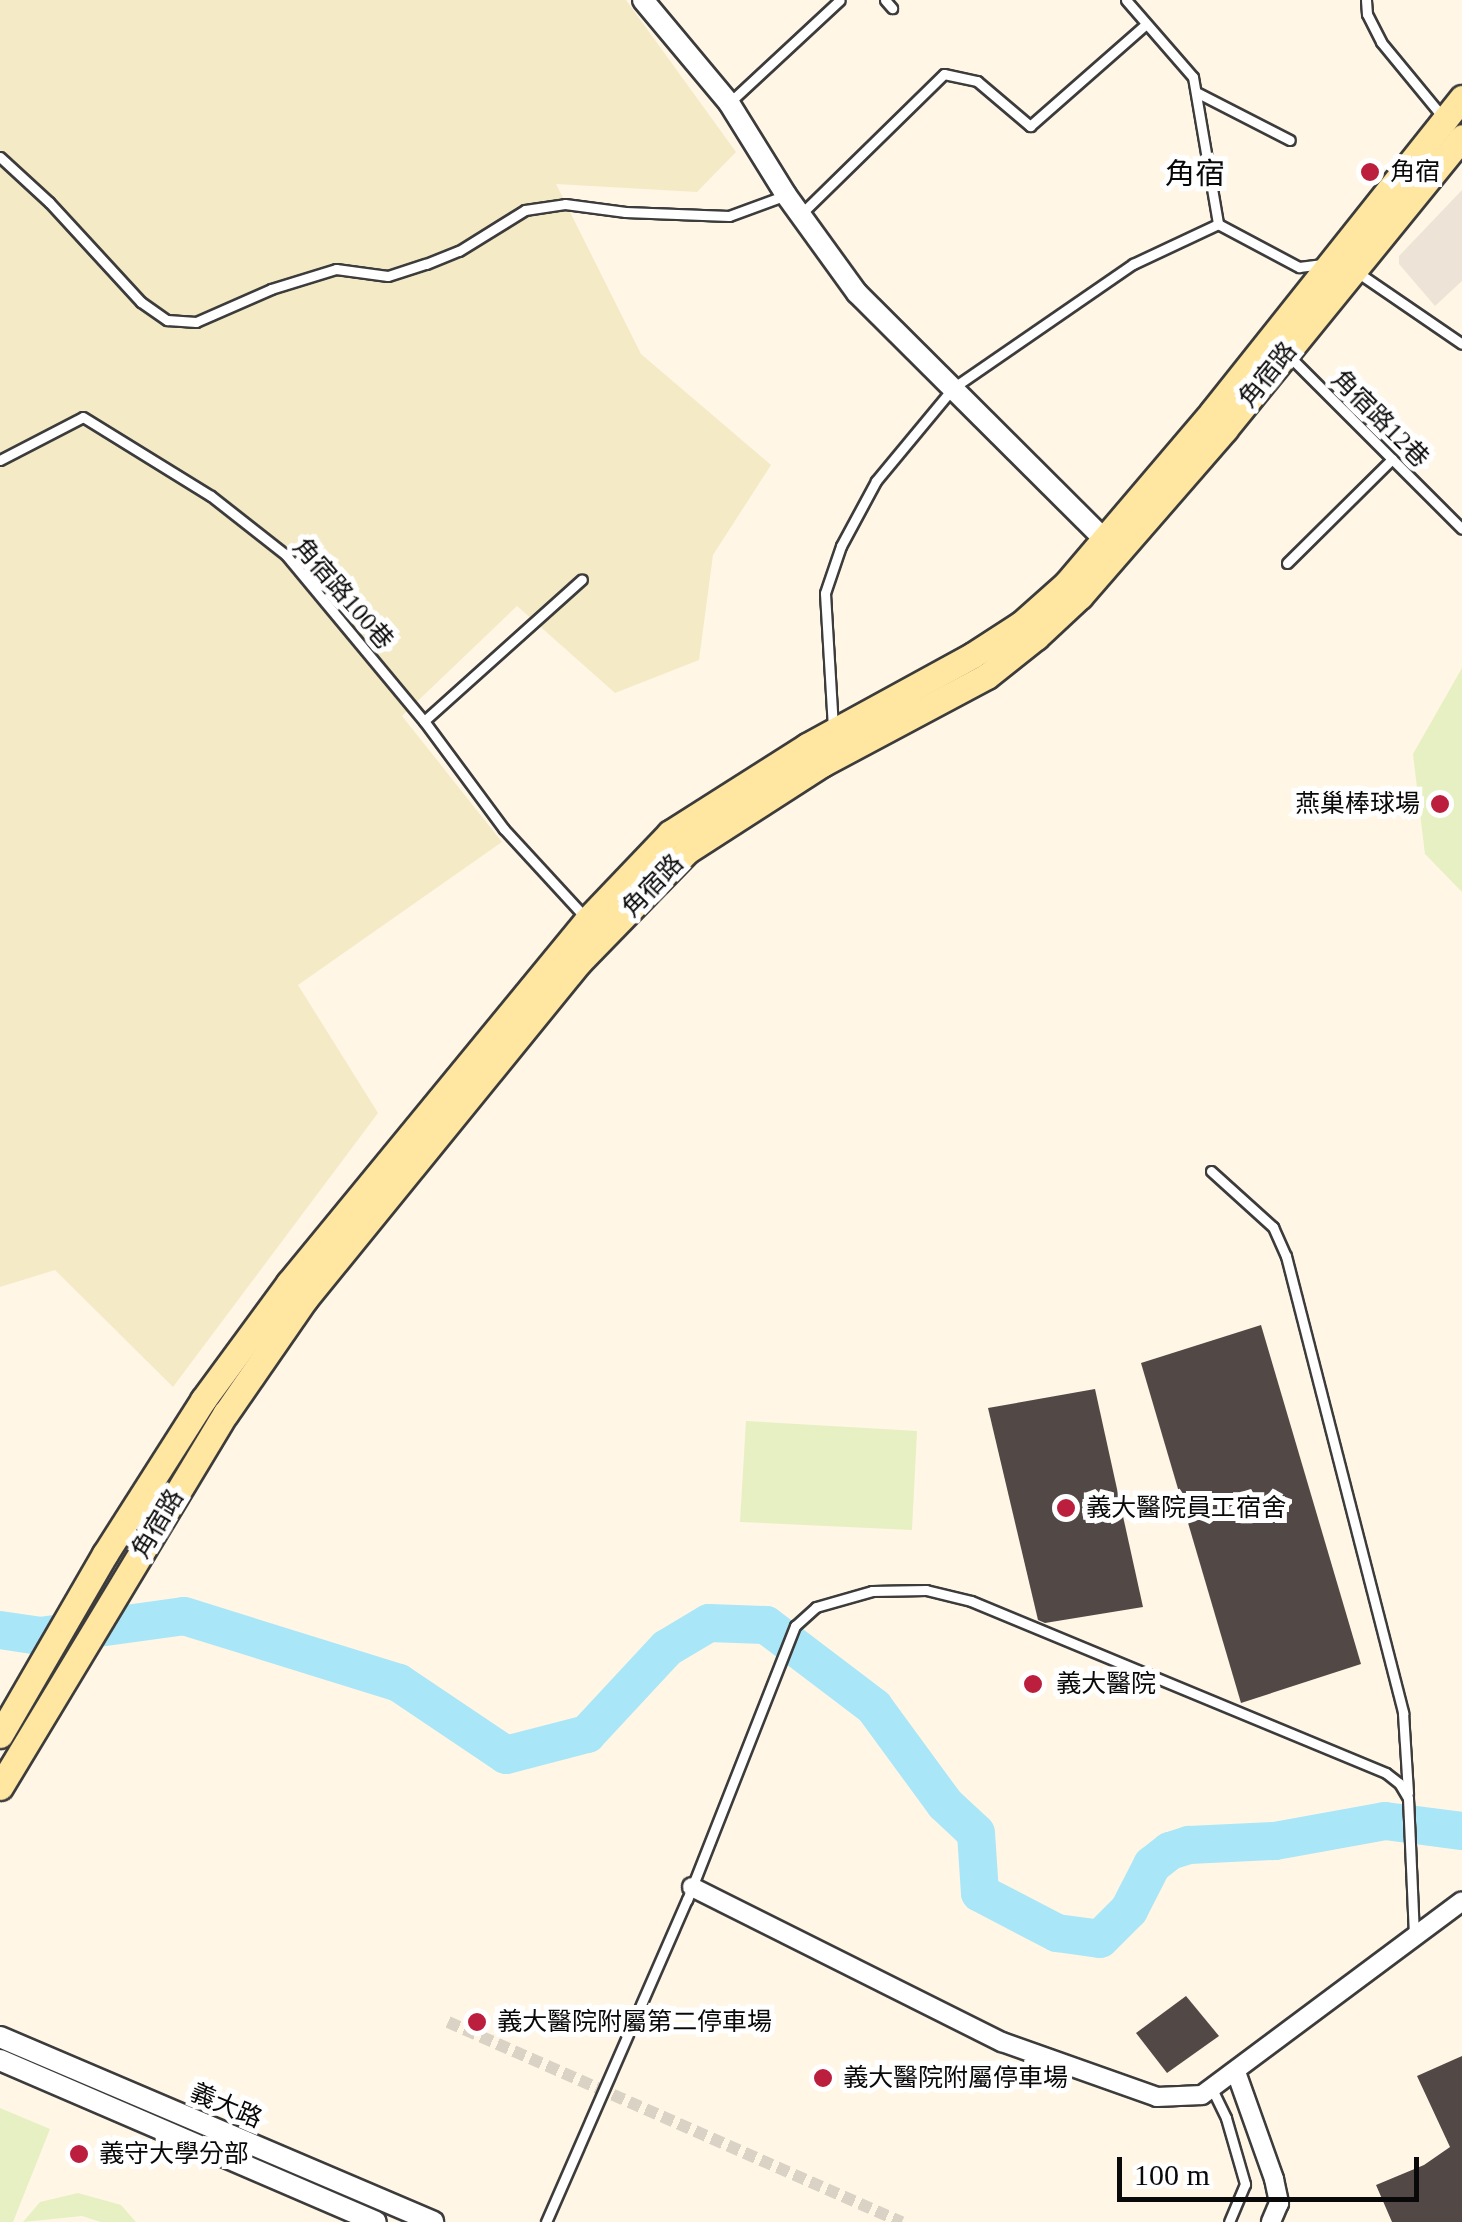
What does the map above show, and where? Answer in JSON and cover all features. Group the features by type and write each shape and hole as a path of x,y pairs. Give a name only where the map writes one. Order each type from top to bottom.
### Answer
{"main road":[{"name":"角宿路","path":"0,1787 226,1414 305,1298 579,962 686,850 838,743 1021,624 1111,546 1456,131 1462,98"},
{"name":"角宿路","path":"0,1735 98,1567 203,1400 289,1283 587,920 670,833 838,743"}],"street":[{"path":"643,0 729,103 786,195 856,294 902,344 952,388 1111,546"},
{"path":"98,1567 122,1583"},
{"path":"692,1887 1002,2042 1157,2096 1202,2095 1462,1900"},
{"name":"義大路","path":"0,2037 433,2222"},
{"name":"義大路","path":"0,2060 376,2222"},
{"path":"1236,2072 1274,2179 1279,2203 1271,2222"}],"lane":[{"path":"729,103 840,0"},
{"path":"1126,0 1193,77 1211,204 1218,224 1299,267 1342,267 1462,344"},
{"path":"1366,0 1367,14 1381,42 1456,131"},
{"path":"801,214 944,74 977,82 1030,126 1146,24"},
{"path":"1198,93 1290,140"},
{"path":"0,157 49,202 141,302 168,320 196,322 271,289 336,269 388,276 426,264 459,252 525,210 565,204 625,212 729,216 786,195"},
{"path":"838,743 825,594 836,562 876,481 952,388 1134,264 1218,224"},
{"name":"角宿路12巷","path":"1278,346 1462,529"},
{"name":"角宿路100巷","path":"0,460 84,416 211,496 286,555 424,721 504,830 587,920"},
{"path":"1287,563 1392,459"},
{"path":"424,721 582,579"},
{"path":"1211,1171 1273,1227 1286,1256 1403,1713 1414,1935"},
{"path":"546,2222 692,1887 795,1626 816,1606 872,1591 926,1590 972,1601 1386,1773 1399,1782 1408,1798"},
{"path":"1212,2088 1226,2118 1245,2184 1228,2222"}],"shaded area":[{"path":"0,0 626,0 736,152 697,192 556,184 641,354 771,465 713,555 699,660 615,693 517,606 402,716 502,842 298,985 378,1113 173,1387 55,1270 0,1287"},
{"path":"1462,190 1462,281 1435,306 1399,264 1399,256"}],"green space":[{"name":"燕巢棒球場","path":"1462,668 1462,892 1425,854 1413,754"},
{"path":"746,1421 917,1431 912,1530 740,1522"},
{"path":"0,2108 50,2129 13,2222 0,2222"},
{"path":"78,2193 121,2205 136,2222 101,2222 82,2216 23,2222 40,2202"}],"building":[{"path":"1261,1325 1361,1664 1241,1703 1141,1363"},
{"name":"義大醫院員工宿舍","path":"1095,1389 1143,1607 1045,1623 1038,1620 988,1408"},
{"path":"1186,1996 1219,2036 1167,2073 1136,2033"},
{"path":"1462,2056 1462,2222 1392,2222 1376,2185 1424,2165 1450,2147 1417,2076"}],"waterway":[{"path":"0,1630 40,1636 184,1616 399,1683 506,1755 587,1734 667,1648 709,1623 766,1625 874,1707 945,1804 976,1833 980,1893 1057,1933 1100,1939 1129,1910 1152,1865 1170,1851 1189,1845 1275,1841 1385,1821 1462,1831"}],"tunnel":[{"path":"448,2022 902,2222"}],"place":[{"name":"角宿","path":"1370,172"},
{"name":"燕巢棒球場","path":"1440,804"},
{"name":"義大醫院員工宿舍","path":"1066,1508"},
{"name":"義大醫院","path":"1033,1684"},
{"name":"義大醫院附屬第二停車場","path":"477,2022"},
{"name":"義大醫院附屬停車場","path":"823,2078"},
{"name":"義守大學分部","path":"79,2154"}],"district":[{"name":"角宿","path":"1195,174"}]}
